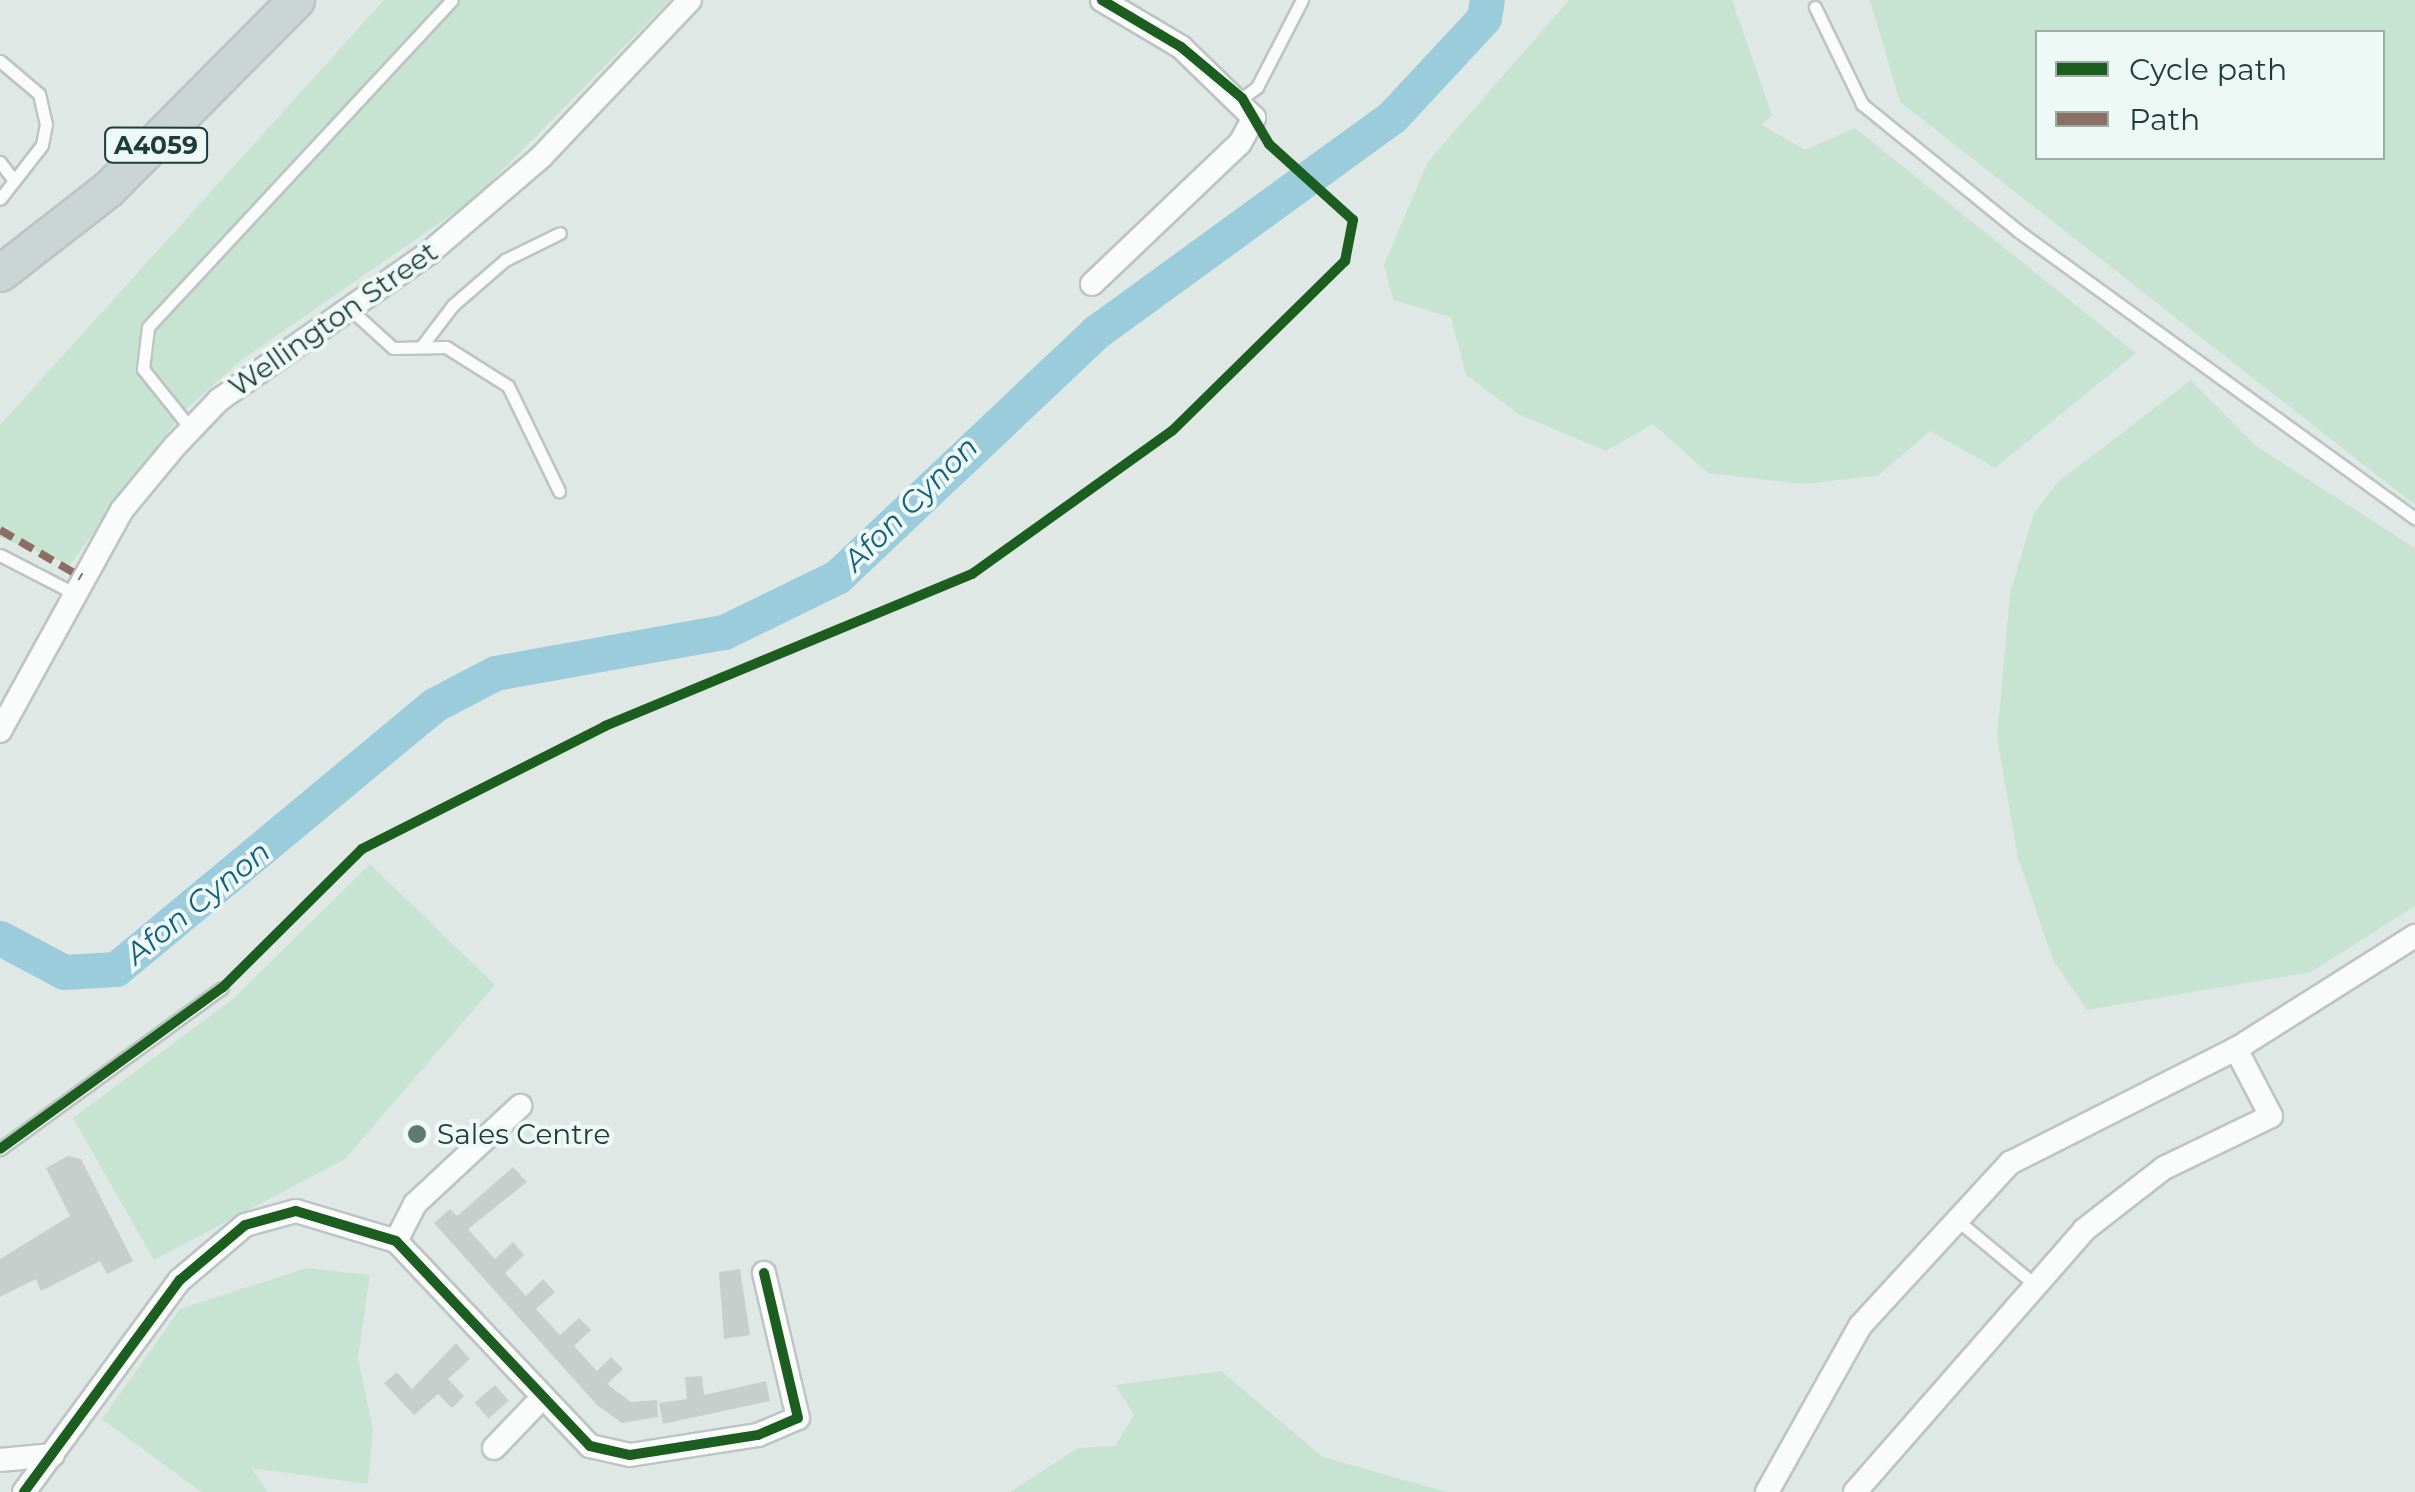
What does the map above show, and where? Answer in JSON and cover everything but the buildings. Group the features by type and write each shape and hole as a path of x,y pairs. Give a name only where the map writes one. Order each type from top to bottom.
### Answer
{"main road":[{"name":"A4059","path":"0,273 122,176 296,0"}],"street":[{"name":"Wellington Street","path":"0,732 72,592 122,510 191,429 265,364 350,309 541,157 690,0"},
{"path":"1092,284 1240,143 1248,108 1181,47 1102,0"},
{"path":"1767,1492 1860,1326 1954,1217 2044,1138 2236,1048 2415,936"},
{"path":"1856,1492 2034,1284 2164,1168 2271,1116 2236,1048"},
{"path":"396,1240 415,1204 520,1106"},
{"path":"24,1492 180,1280 245,1225 296,1211 396,1240 541,1399 590,1446 630,1455 758,1435 798,1418 764,1273"},
{"path":"494,1448 541,1399"},
{"path":"0,1460 53,1455"}],"lane":[{"path":"191,429 143,369 148,327 452,0"},
{"path":"1248,108 1302,0"},
{"path":"1815,6 1862,104 2018,231 2415,518"},
{"path":"0,61 39,94 46,124 7,179 0,198"},
{"path":"0,162 7,179"},
{"path":"422,347 453,304 506,260 560,233"},
{"path":"350,309 393,348 446,347 508,386 559,491"},
{"path":"0,555 72,592"},
{"path":"0,1150 222,988"},
{"path":"1954,1217 2034,1284"}],"green space":[{"path":"384,0 670,0 474,199 240,361 183,412 70,565 0,537 0,425"},
{"path":"1569,0 1732,0 1772,115 1762,125 1805,150 1855,128 2136,353 1995,468 1930,431 1878,476 1802,484 1708,473 1653,424 1606,451 1518,414 1466,375 1451,317 1393,300 1384,265 1427,163"},
{"path":"1870,0 2415,0 2415,505 1900,102"},
{"path":"2191,380 2256,446 2415,548 2415,906 2311,972 2087,1010 2053,960 2018,858 1997,738 2010,593 2034,513 2058,482"},
{"path":"370,864 495,985 345,1159 154,1260 73,1118 233,999"},
{"path":"306,1268 370,1275 358,1358 373,1429 368,1484 251,1468 268,1492 201,1492 102,1419 180,1309"},
{"path":"1221,1371 1323,1457 1447,1492 1010,1492 1078,1448 1115,1446 1134,1415 1115,1385"}],"waterway":[{"name":"Afon Cynon","path":"0,938 64,972 116,969 434,705 495,673 724,632 837,577 1096,332 1392,117 1484,18 1487,0"}],"marked path":[{"path":"0,530 81,577"}],"cycle path":[{"path":"0,1149 222,988 362,849 605,726 972,574 1172,431 1345,261 1353,220 1269,144 1242,98 1181,47 1102,0"},
{"path":"24,1492 180,1280 245,1225 296,1211 396,1241 590,1446 630,1455 758,1435 798,1418 764,1273"}],"place":[{"name":"Sales Centre","path":"417,1134"}]}
